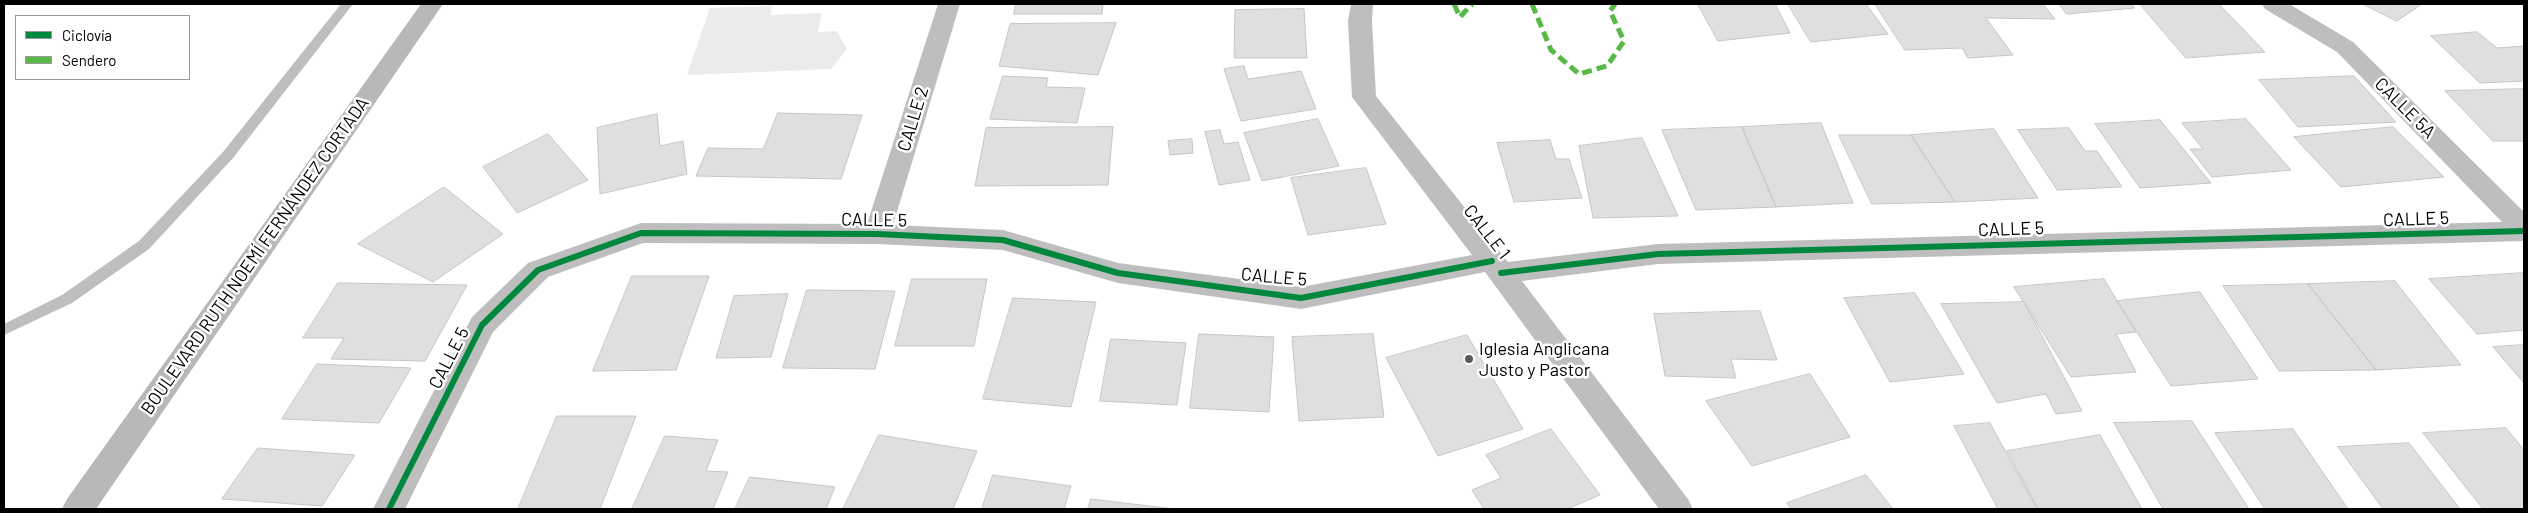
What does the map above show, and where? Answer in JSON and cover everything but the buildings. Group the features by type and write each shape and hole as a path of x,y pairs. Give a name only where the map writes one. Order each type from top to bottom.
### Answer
{"street":[{"name":"BOULEVARD RUTH NOEMÍ FERNÁNDEZ CORTADA","path":"78,509 432,4"},
{"name":"CALLE 2","path":"877,234 950,4"},
{"name":"CALLE 1","path":"1362,4 1360,20 1364,98 1496,267 1677,509"},
{"name":"CALLE 5A","path":"2273,4 2345,47 2524,230"},
{"name":"CALLE 5","path":"389,509 482,325 538,270 641,233 877,234 1003,240 1118,273 1301,298 1496,267 1658,254 2524,230"}],"shaded area":[{"path":"772,6 770,15 822,13 818,32 837,31 847,49 831,69 687,75 710,8"}],"waterway":[{"path":"4,330 67,299 144,245 228,155 347,4"}],"marked path":[{"path":"1454,4 1460,17 1472,4"},
{"path":"1532,4 1551,50 1579,74 1607,66 1624,41 1610,11 1615,4"}],"cycle path":[{"path":"1501,273 1658,254 2524,231"},
{"path":"389,509 482,325 538,270 641,233 877,234 1003,240 1118,273 1301,298 1492,261"}],"place":[{"name":"Iglesia Anglicana Justo y Pastor","path":"1469,359"}]}
